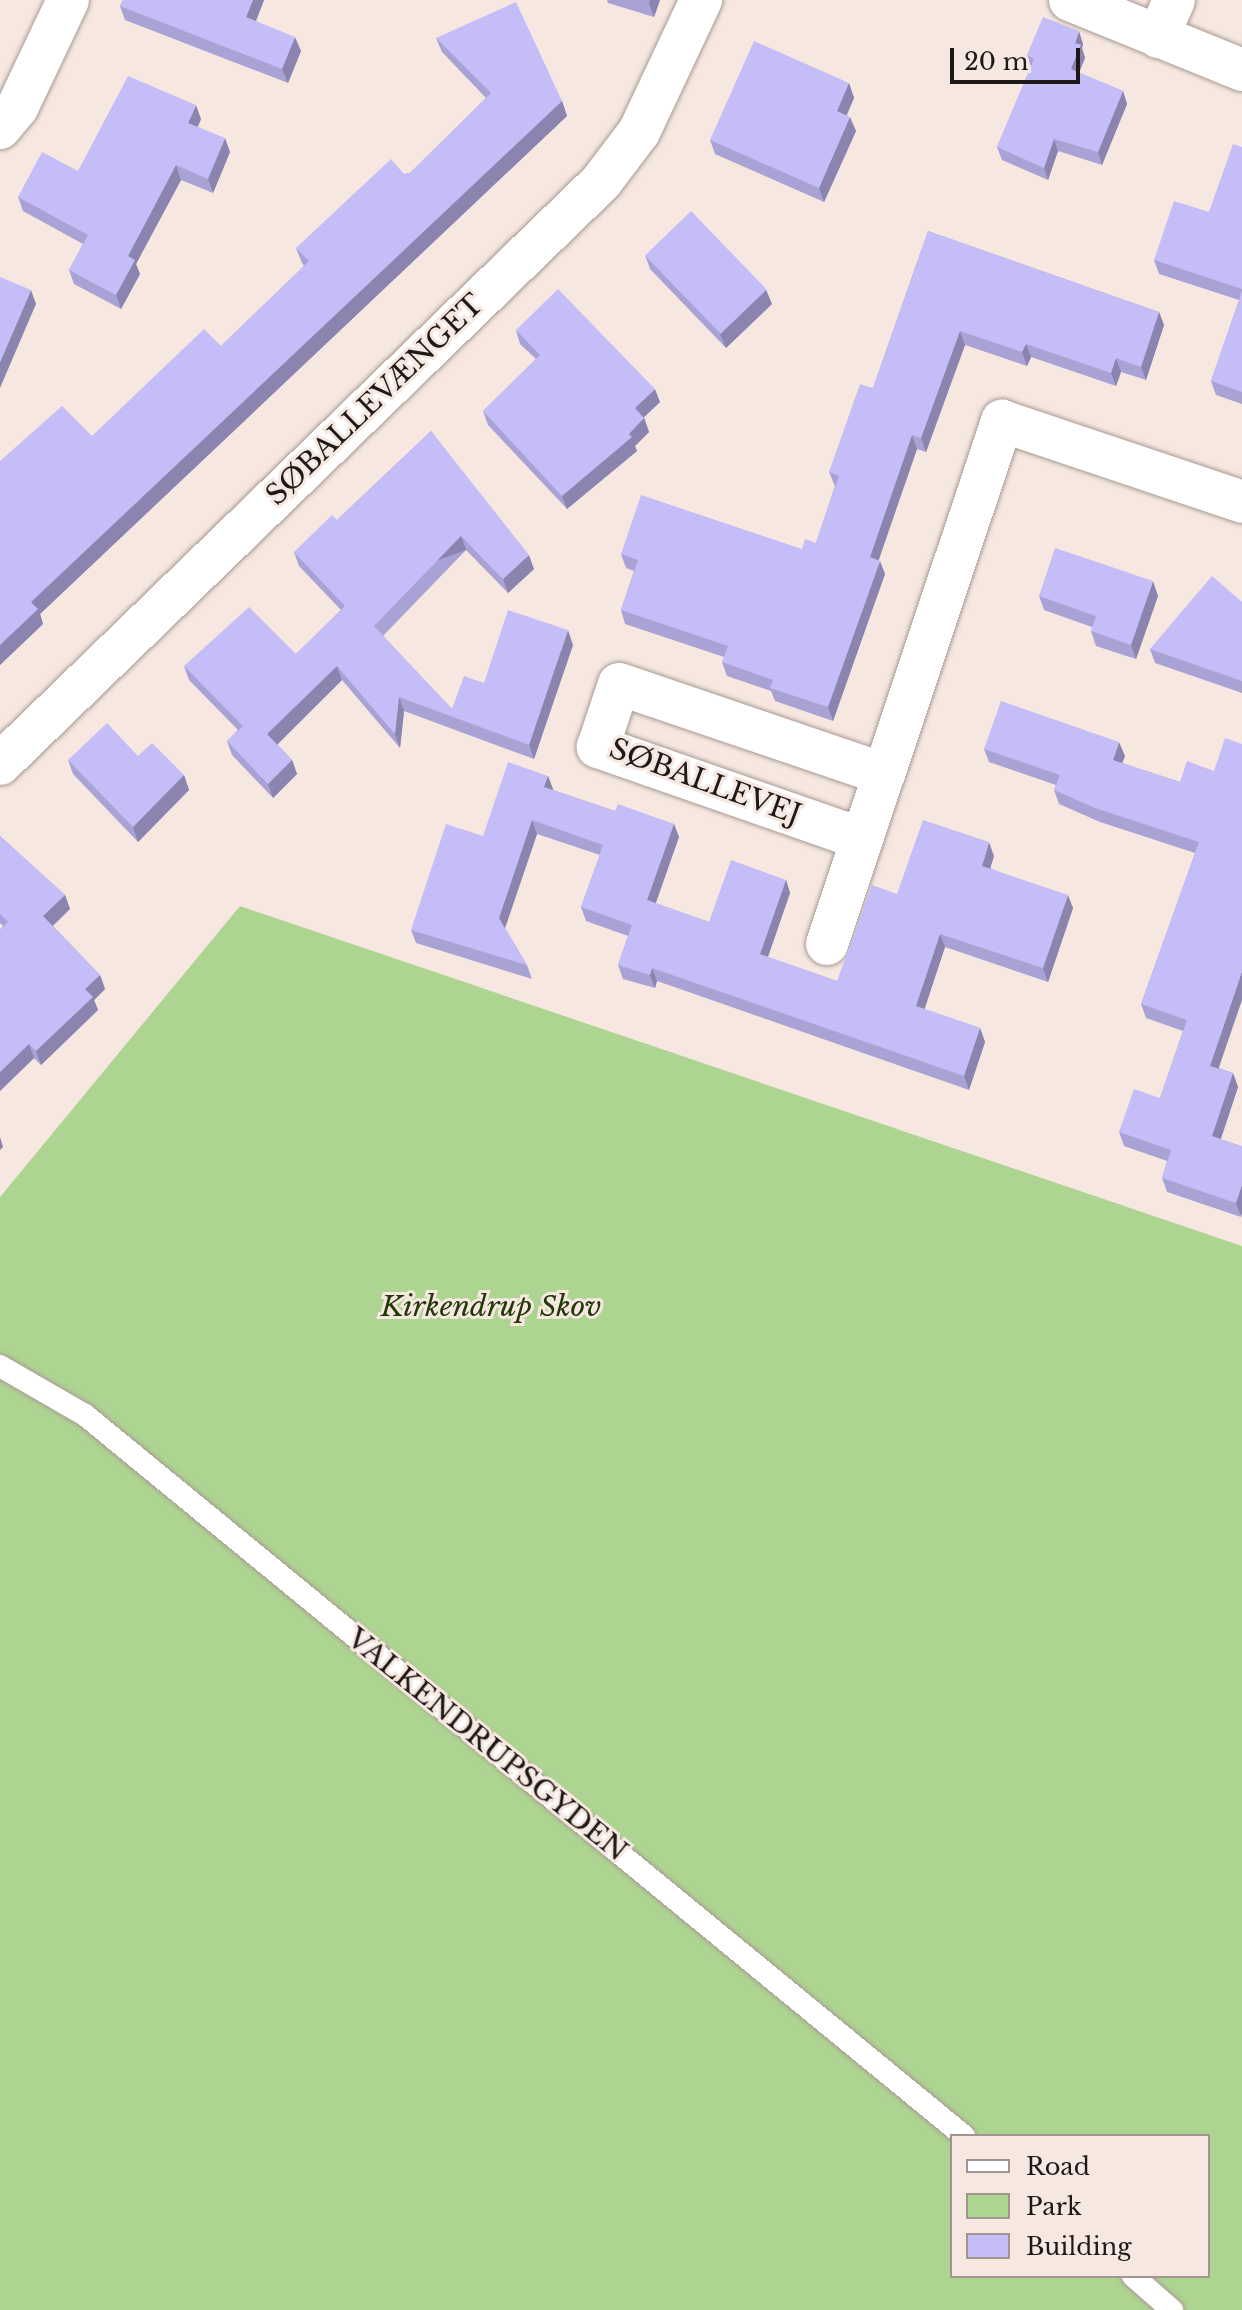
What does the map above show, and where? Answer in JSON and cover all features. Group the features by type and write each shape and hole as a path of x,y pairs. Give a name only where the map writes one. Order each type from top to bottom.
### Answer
{"street":[{"path":"0,128 17,108 68,0"},
{"name":"SØBALLEVÆNGET","path":"0,764 601,182 639,132 701,0"},
{"path":"1070,0 1166,19 1242,70"},
{"path":"827,944 1002,421 1242,502"},
{"name":"SØBALLEVEJ","path":"862,839 598,747 619,684 884,774"}],"lane":[{"name":"VALKENDRUPSGYDEN","path":"0,1366 85,1415 962,2134"},
{"path":"1135,2278 1172,2310"}],"green space":[{"name":"Kirkendrup Skov","path":"240,906 1242,1246 1242,2310 0,2310 0,1197"}],"building":[{"path":"123,0 253,0 246,17 295,37 282,69 120,6"},
{"path":"516,2 562,101 31,602 38,609 0,645 0,461 62,406 92,436 204,329 221,346 309,261 296,248 391,159 404,174 410,173 491,93 436,38"},
{"path":"1043,17 1079,31 1075,43 1081,45 1071,69 1123,91 1098,152 1054,139 1044,168 997,147 1034,59 1027,55"},
{"path":"754,41 849,83 837,111 850,117 819,188 710,140"},
{"path":"128,76 196,105 188,123 225,138 208,179 176,165 128,256 135,260 116,295 69,270 88,235 18,197 42,152 78,171"},
{"path":"1233,144 1242,147 1242,289 1154,260 1174,201 1209,212"},
{"path":"691,211 767,289 721,334 645,255"},
{"path":"928,231 1159,312 1141,367 1116,358 1111,373 1026,344 1022,352 960,331 921,438 912,435 870,557 880,561 828,707 770,688 773,680 722,662 728,646 621,610 638,560 621,554 641,495 802,549 805,539 816,543 839,476 829,472 860,384 873,388"},
{"path":"0,277 31,290 0,362"},
{"path":"558,289 655,389 635,408 644,418 629,434 632,437 562,496 483,411 540,355 516,330"},
{"path":"1242,291 1242,392 1211,381"},
{"path":"431,431 529,555 503,579 461,536 374,626 452,709 464,676 484,683 508,610 568,630 529,745 399,697 395,734 337,666 267,734 292,760 268,784 227,741 243,726 184,666 249,607 296,654 345,606 294,552 332,515 337,520"},
{"path":"1055,548 1153,581 1131,645 1091,631 1096,616 1039,596"},
{"path":"1212,576 1242,602 1242,681 1150,649"},
{"path":"1001,701 1119,742 1113,760 1180,782 1187,761 1214,771 1225,738 1242,744 1242,971 1210,1066 1233,1073 1212,1136 1242,1146 1242,1184 1236,1203 1162,1178 1171,1150 1119,1132 1134,1089 1160,1098 1187,1020 1141,1004 1199,842 1095,808 1054,790 1060,775 984,749"},
{"path":"107,723 138,756 152,743 184,775 133,827 68,760"},
{"path":"508,762 548,776 544,787 615,811 618,804 674,824 647,900 709,922 731,860 786,880 760,954 837,981 872,885 897,894 923,820 989,842 982,866 1068,895 1043,968 940,934 916,1006 980,1028 964,1076 652,968 650,975 618,965 632,925 581,907 603,845 532,820 499,918 527,965 411,930 446,824 483,836"},
{"path":"0,836 65,895 43,916 100,975 85,989 93,997 36,1051 29,1044 0,1072 0,930 8,922 0,914"}]}
